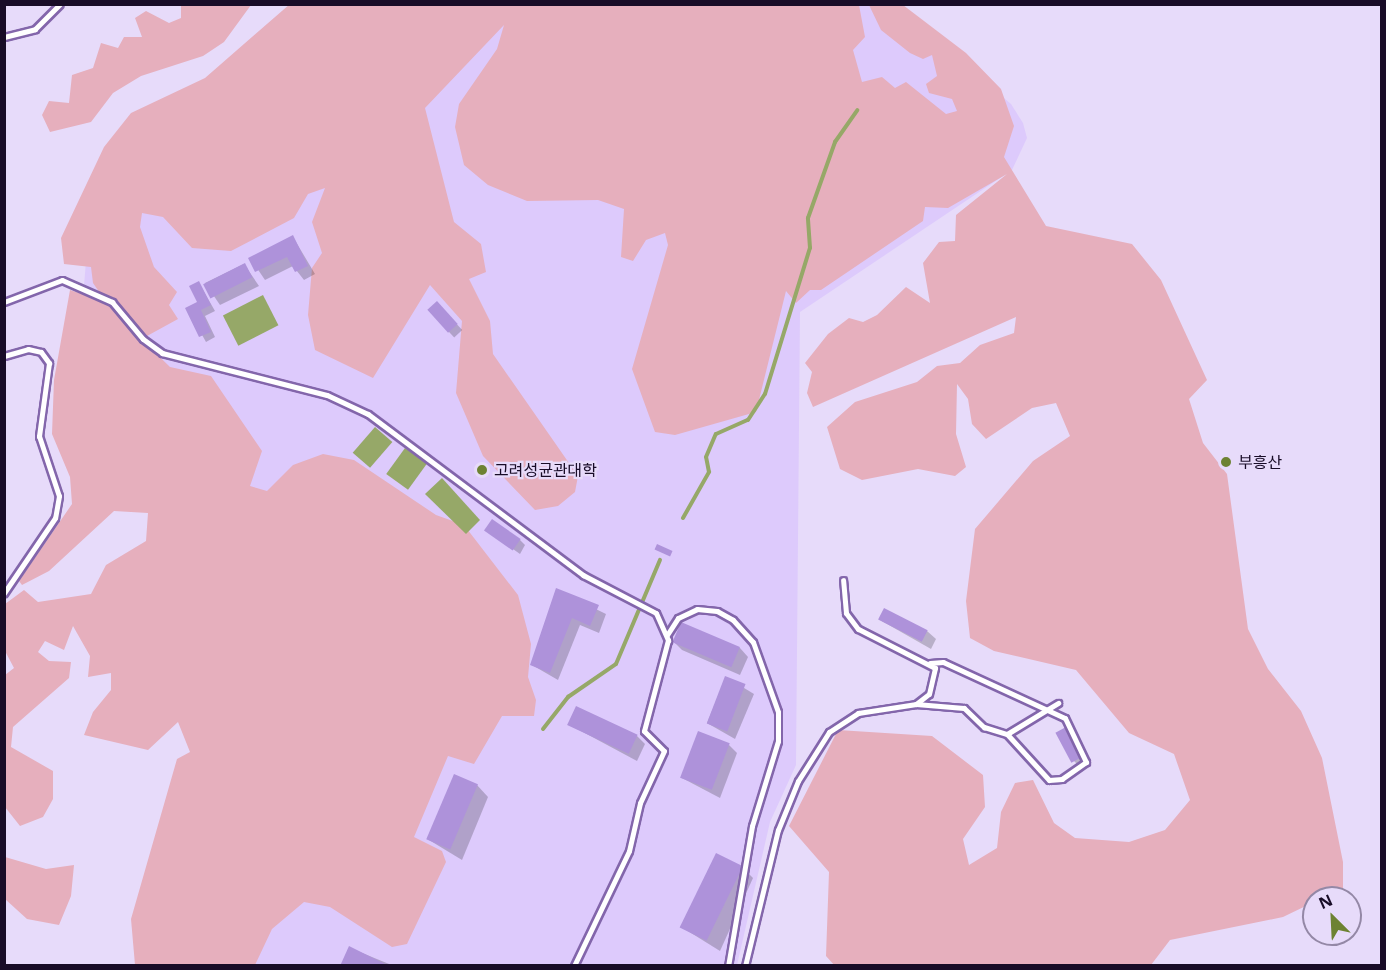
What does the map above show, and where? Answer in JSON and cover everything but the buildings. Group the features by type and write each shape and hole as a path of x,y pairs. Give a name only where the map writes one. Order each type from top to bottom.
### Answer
{"lane":[{"path":"4,37 34,29 60,4"},
{"path":"4,302 62,280 112,302 142,339 162,353 327,395 368,414 583,574 656,613 666,635"},
{"path":"4,356 28,349 41,352 49,363 39,436 59,496 55,518 4,593"},
{"path":"843,580 846,613 858,629 930,663 935,668 929,694 916,704"},
{"path":"574,966 629,851 640,803 664,751 644,731 666,635 678,618 697,609 733,620 753,642 778,712 778,741 752,826 729,966"},
{"path":"745,966 778,830 798,781 829,732 858,713 916,704 964,708 984,727 1007,734 1049,780 1062,779 1086,762 1086,753 1065,718 943,662 930,663"},
{"path":"1007,734 1058,703"}],"shaded area":[{"path":"290,4 859,5 865,37 853,50 862,82 882,77 895,88 906,82 946,114 957,111 952,99 929,93 926,84 937,76 932,55 923,59 910,53 881,30 869,5 903,5 966,53 1001,89 1014,126 1004,157 1046,226 1132,244 1161,280 1207,380 1189,399 1203,443 1227,474 1248,629 1268,669 1301,711 1322,758 1343,862 1343,886 1302,886 1302,908 1283,917 1170,940 1151,965 835,966 826,956 829,872 789,826 838,730 932,736 983,775 985,807 963,839 969,865 997,848 1001,812 1015,783 1033,780 1054,823 1075,838 1129,842 1165,830 1190,800 1174,754 1129,733 1076,670 994,651 970,638 966,601 975,529 1033,461 1070,436 1056,403 1032,408 986,439 972,424 968,399 957,384 956,434 966,467 955,476 918,469 862,480 840,469 827,427 855,402 917,382 937,366 960,363 980,345 1014,333 1016,317 813,407 807,393 812,372 805,363 828,334 849,318 863,322 877,315 906,287 930,303 923,263 939,242 955,241 956,215 1007,174 948,208 925,207 923,221 821,290 810,290 796,303 786,291 756,412 675,435 655,432 632,369 668,245 665,233 646,240 633,261 621,257 624,209 598,200 527,201 488,185 464,165 455,127 459,104 497,49 504,25 425,108 454,222 481,244 486,272 469,279 490,321 493,354 578,476 575,492 558,506 535,510 483,456 456,393 462,321 430,285 373,378 315,350 308,315 312,268 322,253 312,222 325,188 308,194 294,218 231,251 192,248 163,217 142,213 140,227 154,267 177,292 169,305 178,319 147,336 129,327 170,367 211,376 262,451 250,486 267,491 293,465 323,454 354,460 436,515 464,525 518,595 531,644 528,677 536,700 534,716 502,716 474,764 448,756 414,837 442,851 446,862 407,944 392,947 330,907 304,902 272,929 255,965 135,965 131,919 177,759 190,752 178,722 148,750 84,735 93,712 111,690 111,673 88,677 90,656 73,626 64,650 45,641 38,652 49,661 71,662 69,678 13,727 11,747 53,771 53,799 43,817 20,826 5,807 5,675 14,668 5,651 5,604 24,590 38,602 91,594 106,565 146,541 148,513 114,511 49,571 22,585 19,581 72,504 70,477 52,434 54,380 70,290 106,302 93,283 91,267 64,264 61,238 104,147 131,113 205,78"},
{"path":"181,5 251,5 224,42 203,56 141,76 113,93 91,122 50,132 42,115 49,101 69,103 72,75 93,68 101,43 118,48 124,37 142,37 135,18 146,11 169,23 181,18"},
{"name":"고려성균관대학","path":"362,5 894,5 1011,104 1023,123 1027,138 1012,170 800,312 796,765 770,822 737,965 242,965 313,879 83,298 86,261"},
{"path":"263,295 278,325 238,346 223,315"},
{"path":"375,427 392,442 370,468 353,453"},
{"path":"405,448 427,464 408,490 386,474"},
{"path":"442,478 480,520 466,534 425,494"},
{"path":"5,857 46,869 74,865 71,896 59,925 27,919 5,899"}],"waterway":[{"path":"683,518 709,472 706,457 716,434 748,420 765,394 810,248 808,218 835,142 857,110"},
{"path":"543,729 568,697 616,664 660,560"}],"place":[{"name":"부흥산","path":"1226,462"},
{"name":"고려성균관대학","path":"482,470"}]}
